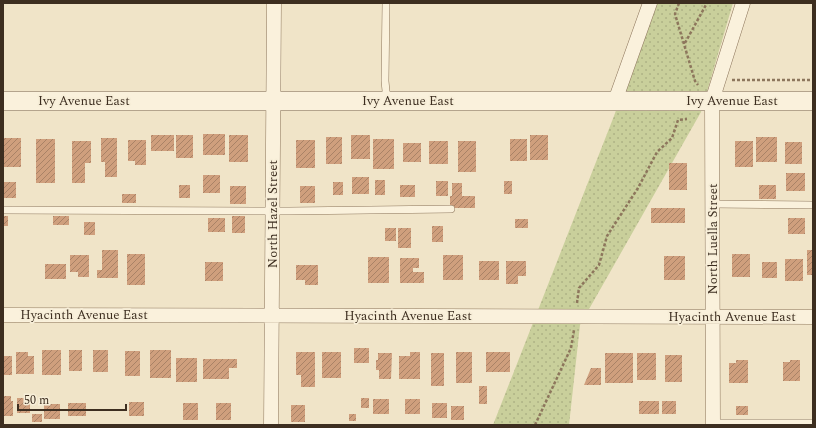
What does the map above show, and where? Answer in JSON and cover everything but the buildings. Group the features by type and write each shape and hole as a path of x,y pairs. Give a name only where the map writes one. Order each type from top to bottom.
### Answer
{"street":[{"name":"North Hazel Street","path":"271,425 274,3"},
{"path":"615,101 650,3"},
{"name":"North Luella Street","path":"713,424 712,101 743,3"},
{"name":"Ivy Avenue East","path":"3,101 813,101"},
{"name":"Hyacinth Avenue East","path":"3,314 813,317"}],"lane":[{"path":"386,3 385,81 387,101"},
{"path":"712,204 813,205"},
{"path":"3,210 273,211 451,209"},
{"path":"713,424 813,423"}],"path":[{"path":"679,3 675,14 696,81"},
{"path":"684,44 707,3"},
{"path":"729,80 813,80"},
{"path":"535,425 571,348 579,288 599,265 607,236 638,188 657,152 672,138 678,120 691,118"}],"green space":[{"path":"653,3 733,3 701,112 580,325 569,425 493,425 614,116"}]}
